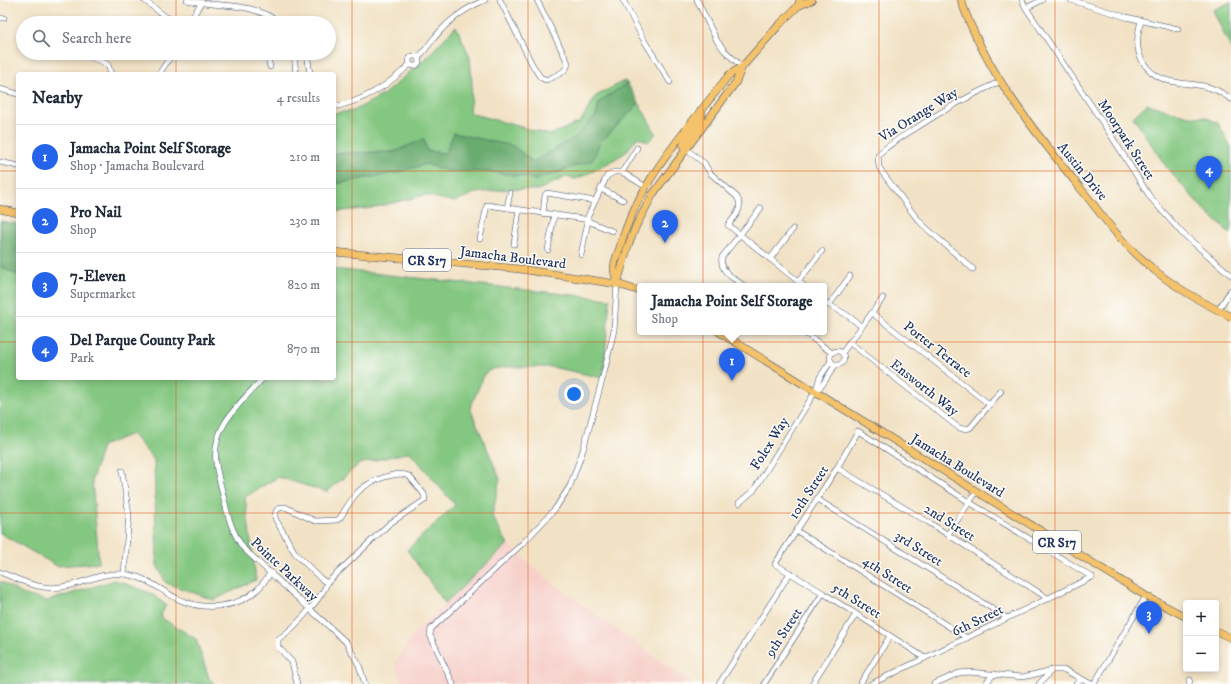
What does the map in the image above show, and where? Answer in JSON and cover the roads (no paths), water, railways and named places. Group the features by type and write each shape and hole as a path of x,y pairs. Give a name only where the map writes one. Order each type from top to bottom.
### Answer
{"main road":[{"path":"617,284 614,268 628,222 646,187 663,160 728,75 742,67 799,3 808,3 812,0"},
{"name":"Austin Drive","path":"961,0 981,46 1000,81 1024,117 1126,245 1159,274 1178,287 1231,317"},
{"path":"617,284 628,246 638,222 653,194 736,82 742,67"},
{"path":"686,149 683,146 685,140 701,120 703,108"},
{"path":"638,222 637,214 647,193 646,187"},
{"path":"0,209 16,213"},
{"name":"Jamacha Boulevard","path":"336,252 520,269 617,284 637,290"},
{"name":"Jamacha Boulevard","path":"724,335 1146,596 1183,615"},
{"path":"1219,632 1231,638"}],"street":[{"path":"144,0 166,16"},
{"path":"187,0 201,3 238,4 256,8 273,16"},
{"path":"336,107 351,103 378,90 410,64 415,66 417,65 418,58 436,36 460,14 485,0"},
{"path":"500,0 532,64 540,77 545,80 565,71 568,68 568,63 538,0"},
{"path":"623,0 642,37 670,82"},
{"path":"697,0 717,41 742,67"},
{"name":"Moorpark Street","path":"1022,0 1150,197 1182,233 1231,274"},
{"path":"1026,8 1042,0"},
{"path":"1071,0 1141,21 1178,29"},
{"path":"193,16 201,3"},
{"path":"1141,21 1137,38 1140,55 1147,68 1155,76 1168,82 1204,86 1217,90 1231,99"},
{"path":"98,60 108,65 111,72"},
{"path":"160,72 168,60"},
{"path":"268,60 270,67"},
{"path":"295,60 296,72"},
{"path":"307,60 307,72"},
{"path":"308,60 310,72"},
{"name":"Via Orange Way","path":"973,269 925,227 915,216 882,172 879,166 878,155 887,146 965,98 1000,81"},
{"path":"0,89 16,93"},
{"path":"622,172 637,148"},
{"path":"686,149 704,163 710,173 740,202 740,207 737,214 728,225 798,282 822,251"},
{"path":"0,162 16,166"},
{"path":"581,255 588,216 607,176 614,172 622,172 646,187"},
{"path":"601,189 623,200"},
{"path":"507,208 510,193"},
{"path":"543,214 545,195 547,193 595,201"},
{"path":"480,238 487,205 584,219 612,231"},
{"path":"740,283 724,270 721,262 722,258 761,208"},
{"path":"514,244 519,210"},
{"path":"548,250 554,215"},
{"path":"770,259 793,229"},
{"path":"850,276 829,305 847,315 861,326"},
{"path":"453,684 430,635 431,629 525,541 556,509 570,486 583,450 604,373 614,330 617,284"},
{"path":"1218,310 1231,290"},
{"path":"842,353 883,298"},
{"name":"Porter Terrace","path":"872,313 989,404"},
{"path":"808,335 832,353"},
{"name":"Ensworth Way","path":"849,342 958,428 970,428 1001,391"},
{"path":"815,392 823,384 836,365 838,366 843,363 845,357 842,353 837,351 832,353"},
{"path":"815,392 820,377 831,361 830,359 832,353"},
{"path":"831,361 836,365"},
{"name":"Pointe Parkway","path":"261,380 225,422 217,442 215,456 216,463 229,522 244,549 346,642 359,665 365,684"},
{"name":"Folex Way","path":"739,503 754,490 815,392"},
{"name":"10th Street","path":"775,564 838,468 858,431 969,502"},
{"name":"2nd Street","path":"838,468 948,534 1049,598"},
{"path":"122,471 129,515 124,574"},
{"path":"297,684 292,662 278,647 278,639 288,633 318,599 327,583 389,524 425,500 424,494 409,476 395,475 369,484 357,493 340,518 337,520 315,521 285,507 280,507 277,510 275,518 295,553 327,583"},
{"path":"948,534 976,492"},
{"name":"3rd Street","path":"818,499 1007,618"},
{"name":"6th Street","path":"871,684 1092,577 969,502"},
{"name":"4th Street","path":"797,531 967,638"},
{"name":"5th Street","path":"775,564 925,658"},
{"path":"0,572 29,584 47,588 68,586 106,574 124,574 146,579 184,601 197,605 212,606 233,603 246,597 259,589 271,572"},
{"path":"719,684 790,573"},
{"name":"9th Street","path":"764,684 823,593"},
{"path":"934,684 959,673 969,672 1022,677 1053,670 1065,670 1081,680 1093,684 1146,596"},
{"path":"812,684 856,614"},
{"path":"860,684 890,636"},
{"path":"1039,684 1053,670"},
{"path":"985,684 994,674"},
{"path":"1076,684 1081,680"}],"place":[{"name":"Del Parque County Park","path":"1209,189"},
{"name":"Pro Nail","path":"665,243"},
{"name":"Jamacha Point Self Storage","path":"732,381"},
{"name":"7-Eleven","path":"1149,634"}]}
